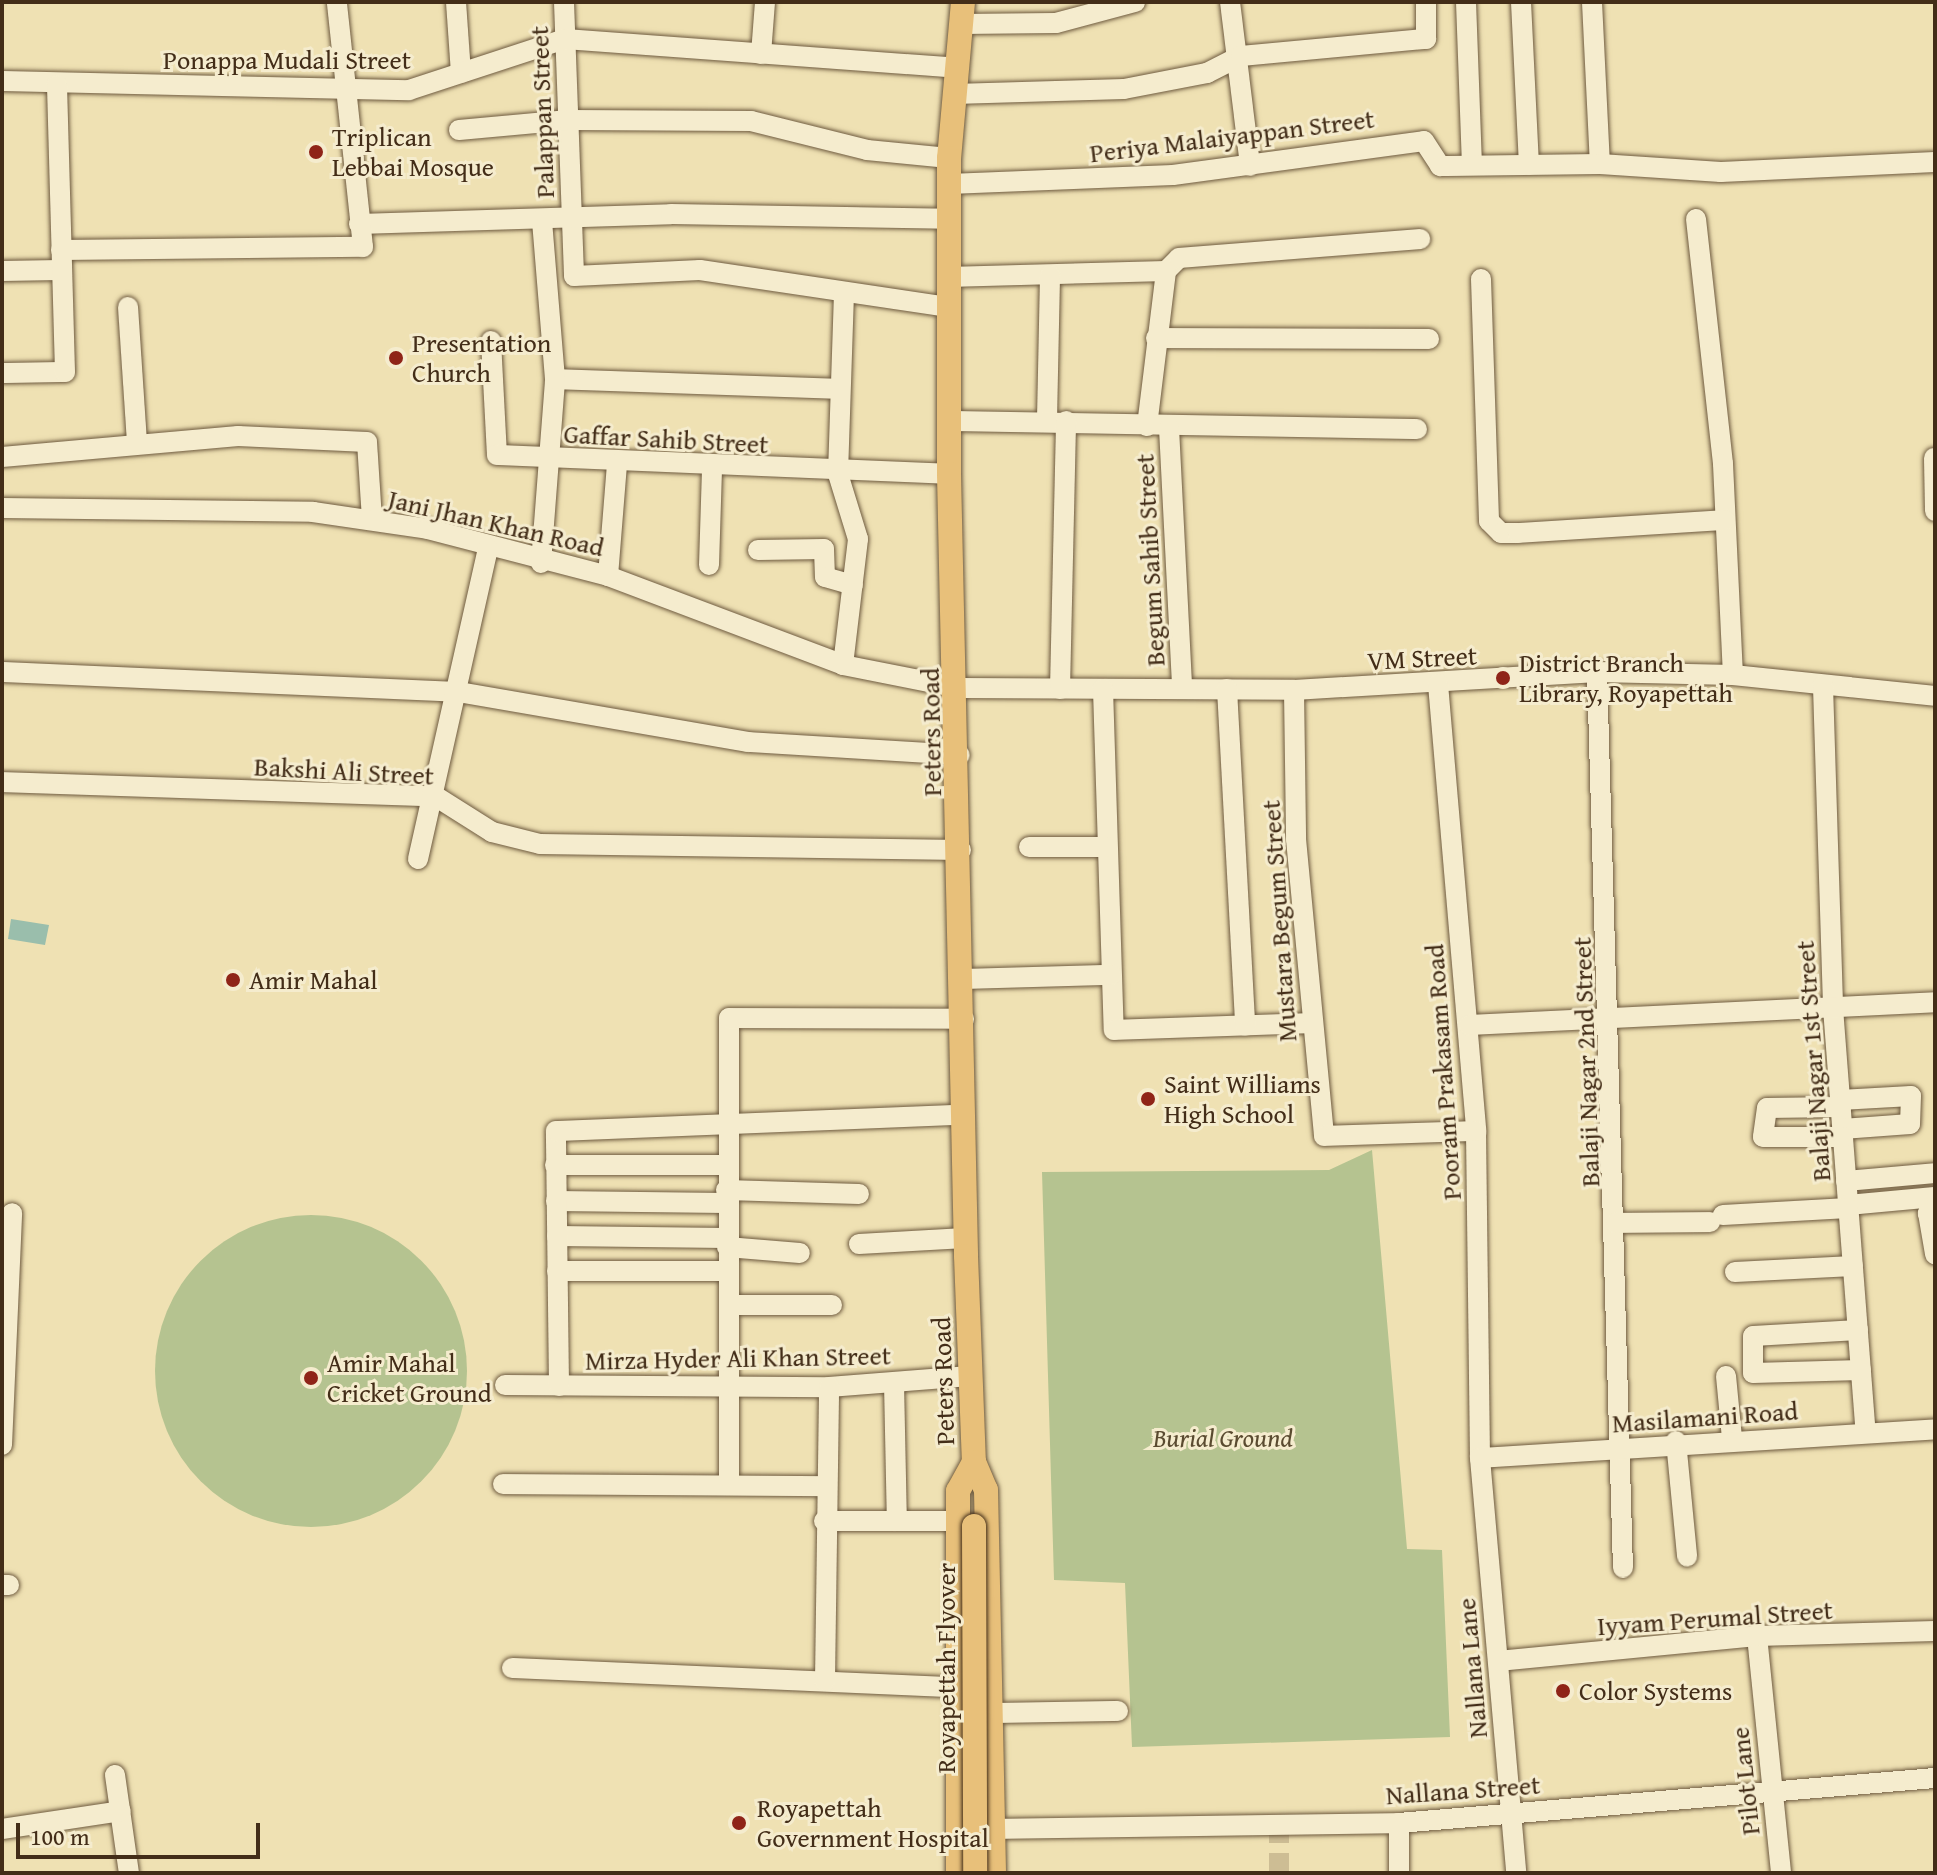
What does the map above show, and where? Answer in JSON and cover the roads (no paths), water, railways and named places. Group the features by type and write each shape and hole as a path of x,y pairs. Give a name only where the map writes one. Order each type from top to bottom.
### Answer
{"main road":[{"name":"Peters Road","path":"962,13 949,158 949,474 959,688 965,1238 974,1462 986,1490 994,1873"},
{"name":"Royapettah Flyover","path":"974,1462 966,1524 975,1873"},
{"path":"958,1873 955,1687 966,1524"}],"street":[{"path":"2,271 60,260 363,247 341,89 337,2"},
{"path":"456,2 461,73"},
{"name":"Palappan Street","path":"564,2 571,220 578,277 700,270 844,292"},
{"path":"761,54 765,2"},
{"path":"962,13 1056,23 1135,2"},
{"path":"1230,2 1241,56 1250,166"},
{"path":"954,94 1124,89 1207,73 1241,56 1426,39 1426,2"},
{"path":"1466,2 1472,165 1600,164 1721,172 1935,162"},
{"path":"1521,2 1529,165"},
{"path":"1592,2 1600,164"},
{"path":"565,39 957,68"},
{"name":"Ponappa Mudali Street","path":"2,81 57,85 409,90 565,39"},
{"path":"2,373 65,372 57,85"},
{"path":"459,130 569,120 751,121 867,150 949,158"},
{"name":"Periya Malaiyappan Street","path":"949,184 1250,166 1424,141 1437,165 1472,165"},
{"path":"359,224 802,213 948,219"},
{"path":"1696,219 1725,520 1733,675"},
{"path":"541,563 553,459 555,379 542,220"},
{"path":"1147,426 1166,271 1179,258 1420,239"},
{"path":"947,277 1166,271"},
{"path":"1050,275 1057,421 1060,689"},
{"path":"1481,279 1489,521 1501,533 1725,520"},
{"path":"843,665 858,539 838,474 844,292 947,307"},
{"path":"128,307 137,444"},
{"path":"1156,338 1429,339"},
{"name":"Gaffar Sahib Street","path":"491,341 492,447 497,455 838,474 949,474"},
{"path":"555,379 840,389"},
{"path":"949,421 1057,421 1169,428 1417,429"},
{"name":"Begum Sahib Street","path":"1169,428 1182,689"},
{"path":"2,457 238,436 367,442 372,520"},
{"path":"1934,458 1935,511"},
{"path":"608,576 617,464"},
{"path":"709,565 712,467"},
{"name":"Jani Jhan Khan Road","path":"2,508 313,512 372,520 541,563 608,576 843,665 959,688"},
{"path":"418,859 459,692 488,549"},
{"path":"758,550 824,549 825,577 853,585"},
{"path":"2,672 459,692 748,742 960,755"},
{"name":"VM Street","path":"959,688 1294,690 1438,684 1597,672 1733,675 1935,696"},
{"name":"Balaji Nagar 2nd Street","path":"1597,672 1613,1019 1623,1568"},
{"name":"Pooram Prakasam Road","path":"1438,684 1476,1131 1480,1458"},
{"name":"Balaji Nagar 1st Street","path":"1823,686 1833,1008 1866,1433"},
{"path":"1103,689 1113,1026 1120,1032 1311,1023"},
{"path":"1227,689 1245,1026"},
{"name":"Mustara Begum Street","path":"1294,690 1296,839 1311,1023 1327,1139 1476,1131"},
{"name":"Bakshi Ali Street","path":"2,782 435,796 492,832 540,844 961,850"},
{"path":"1029,847 1107,847"},
{"path":"964,979 1111,975"},
{"path":"1469,1025 1935,1002"},
{"path":"729,1484 728,1020 964,1019"},
{"path":"1843,1137 1763,1137 1767,1108 1909,1085"},
{"path":"1766,1151 1910,1124 1911,1096 1840,1097"},
{"path":"559,1386 556,1131 962,1115"},
{"path":"555,1165 726,1165"},
{"path":"1846,1181 1935,1173"},
{"path":"556,1201 859,1194"},
{"path":"1616,1223 1717,1218 1935,1197"},
{"path":"1935,1208 1928,1213 1935,1254"},
{"path":"2,1445 12,1213"},
{"path":"557,1236 727,1243 800,1253"},
{"path":"859,1244 965,1238"},
{"path":"1735,1272 1853,1266"},
{"path":"557,1271 727,1271"},
{"path":"729,1305 832,1305"},
{"path":"1858,1330 1753,1336 1753,1373 1861,1370"},
{"name":"Mirza Hyder Ali Khan Street","path":"505,1385 829,1387 970,1376"},
{"path":"1726,1376 1732,1438"},
{"path":"894,1383 897,1521"},
{"path":"825,1681 824,1521 829,1387"},
{"name":"Masilamani Road","path":"1480,1458 1620,1450 1676,1441 1935,1429"},
{"path":"1676,1441 1687,1556"},
{"name":"Nallana Lane","path":"1480,1458 1516,1873"},
{"path":"503,1484 826,1486"},
{"path":"824,1521 966,1524"},
{"name":"Iyyam Perumal Street","path":"1498,1661 1757,1636 1935,1631"},
{"name":"Pilot Lane","path":"1757,1636 1781,1873"},
{"path":"512,1668 955,1687"},
{"path":"990,1713 1118,1711"},
{"path":"115,1775 129,1873"},
{"name":"Nallana Street","path":"957,1828 993,1830 1399,1823 1935,1778"},
{"path":"2,1829 121,1811"},
{"path":"1399,1823 1399,1873"}],"tunnel":[{"path":"1279,1823 1279,1873"}],"place":[{"name":"Triplican Lebbai Mosque","path":"316,152"},
{"name":"Presentation Church","path":"396,358"},
{"name":"District Branch Library, Royapettah","path":"1503,678"},
{"name":"Amir Mahal","path":"233,980"},
{"name":"Saint Williams High School","path":"1148,1099"},
{"name":"Amir Mahal Cricket Ground","path":"311,1378"},
{"name":"Color Systems","path":"1563,1691"},
{"name":"Royapettah Government Hospital","path":"739,1823"}],"park label":[{"name":"Burial Ground","path":"1223,1438"}]}
